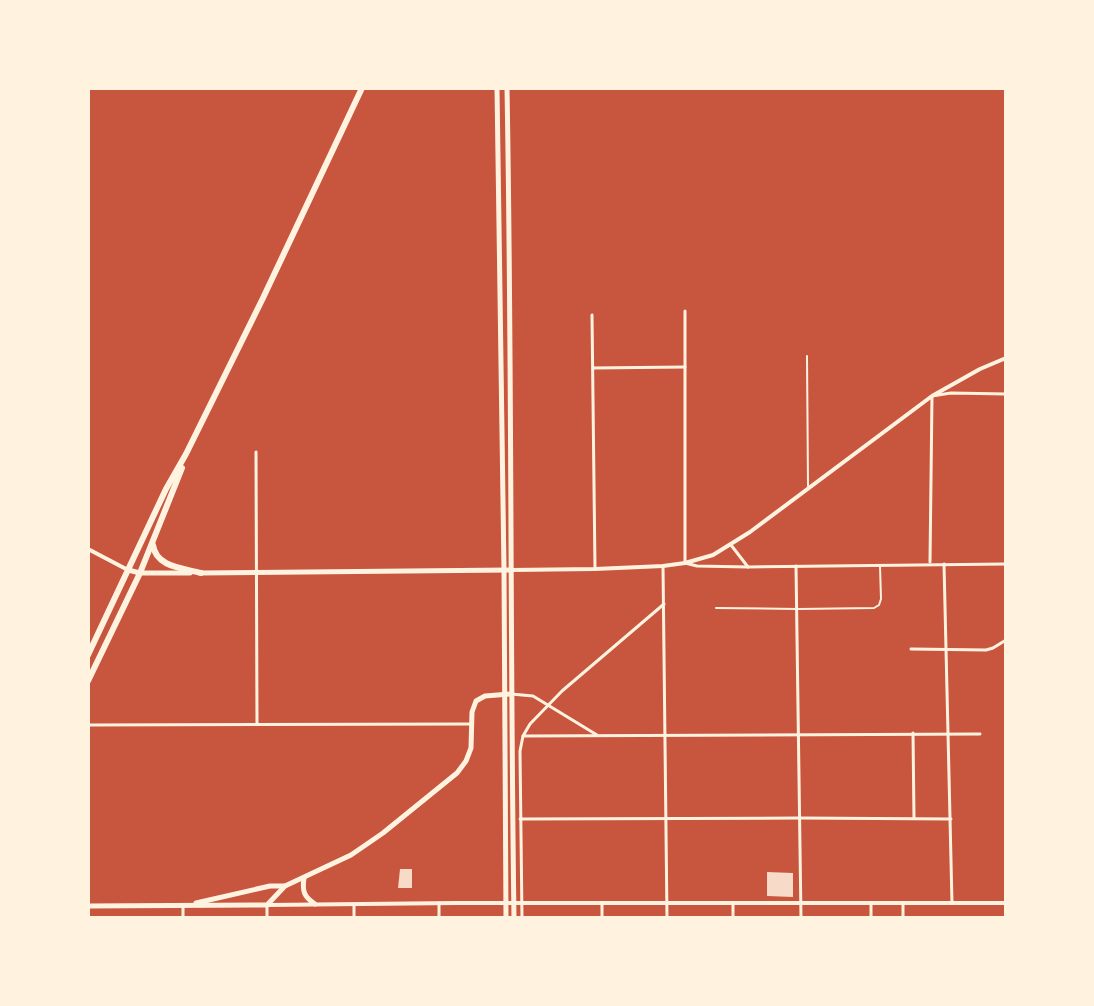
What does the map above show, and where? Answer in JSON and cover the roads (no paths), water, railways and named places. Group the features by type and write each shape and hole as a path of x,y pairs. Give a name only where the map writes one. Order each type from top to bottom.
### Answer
{"highway":[{"path":"88,655 362,88"},
{"path":"88,681 140,573 174,492 186,454"},
{"path":"152,542 155,556 164,563 201,573"}],"main road":[{"path":"497,88 508,570"},
{"path":"506,918 504,694 507,682 510,232 507,88"},
{"path":"128,570 140,573 201,573 508,570"},
{"path":"507,682 511,694 514,918"},
{"path":"183,906 270,886 285,886 351,855 383,833 463,767 472,741 472,712 476,701 485,696 511,694"},
{"path":"304,878 303,893 315,904"},
{"path":"88,906 267,905 285,886"}],"street":[{"path":"685,311 685,563"},
{"path":"592,315 595,569"},
{"path":"508,570 663,566 703,559 731,545 932,396 1006,358"},
{"path":"593,368 685,367"},
{"path":"932,396 951,393 1006,394"},
{"path":"930,564 932,396"},
{"path":"256,452 257,726"},
{"path":"731,545 748,567"},
{"path":"88,549 128,570"},
{"path":"685,563 748,567 1006,564"},
{"path":"944,564 952,903"},
{"path":"663,566 667,918"},
{"path":"796,566 801,918"},
{"path":"522,918 518,904 520,751 523,736 530,724 590,666 664,604"},
{"path":"911,649 986,650 1006,640"},
{"path":"511,694 533,696 600,736"},
{"path":"88,725 472,724"},
{"path":"913,733 914,819"},
{"path":"523,736 980,734"},
{"path":"520,819 951,819"},
{"path":"439,903 439,918"},
{"path":"602,903 602,918"},
{"path":"871,903 871,918"},
{"path":"903,903 903,918"},
{"path":"267,918 267,905 315,904 1006,903"},
{"path":"354,904 354,918"},
{"path":"733,904 733,918"},
{"path":"183,906 183,918"}],"lane":[{"path":"807,356 808,487"},
{"path":"716,608 874,608 881,599 880,564"}]}
